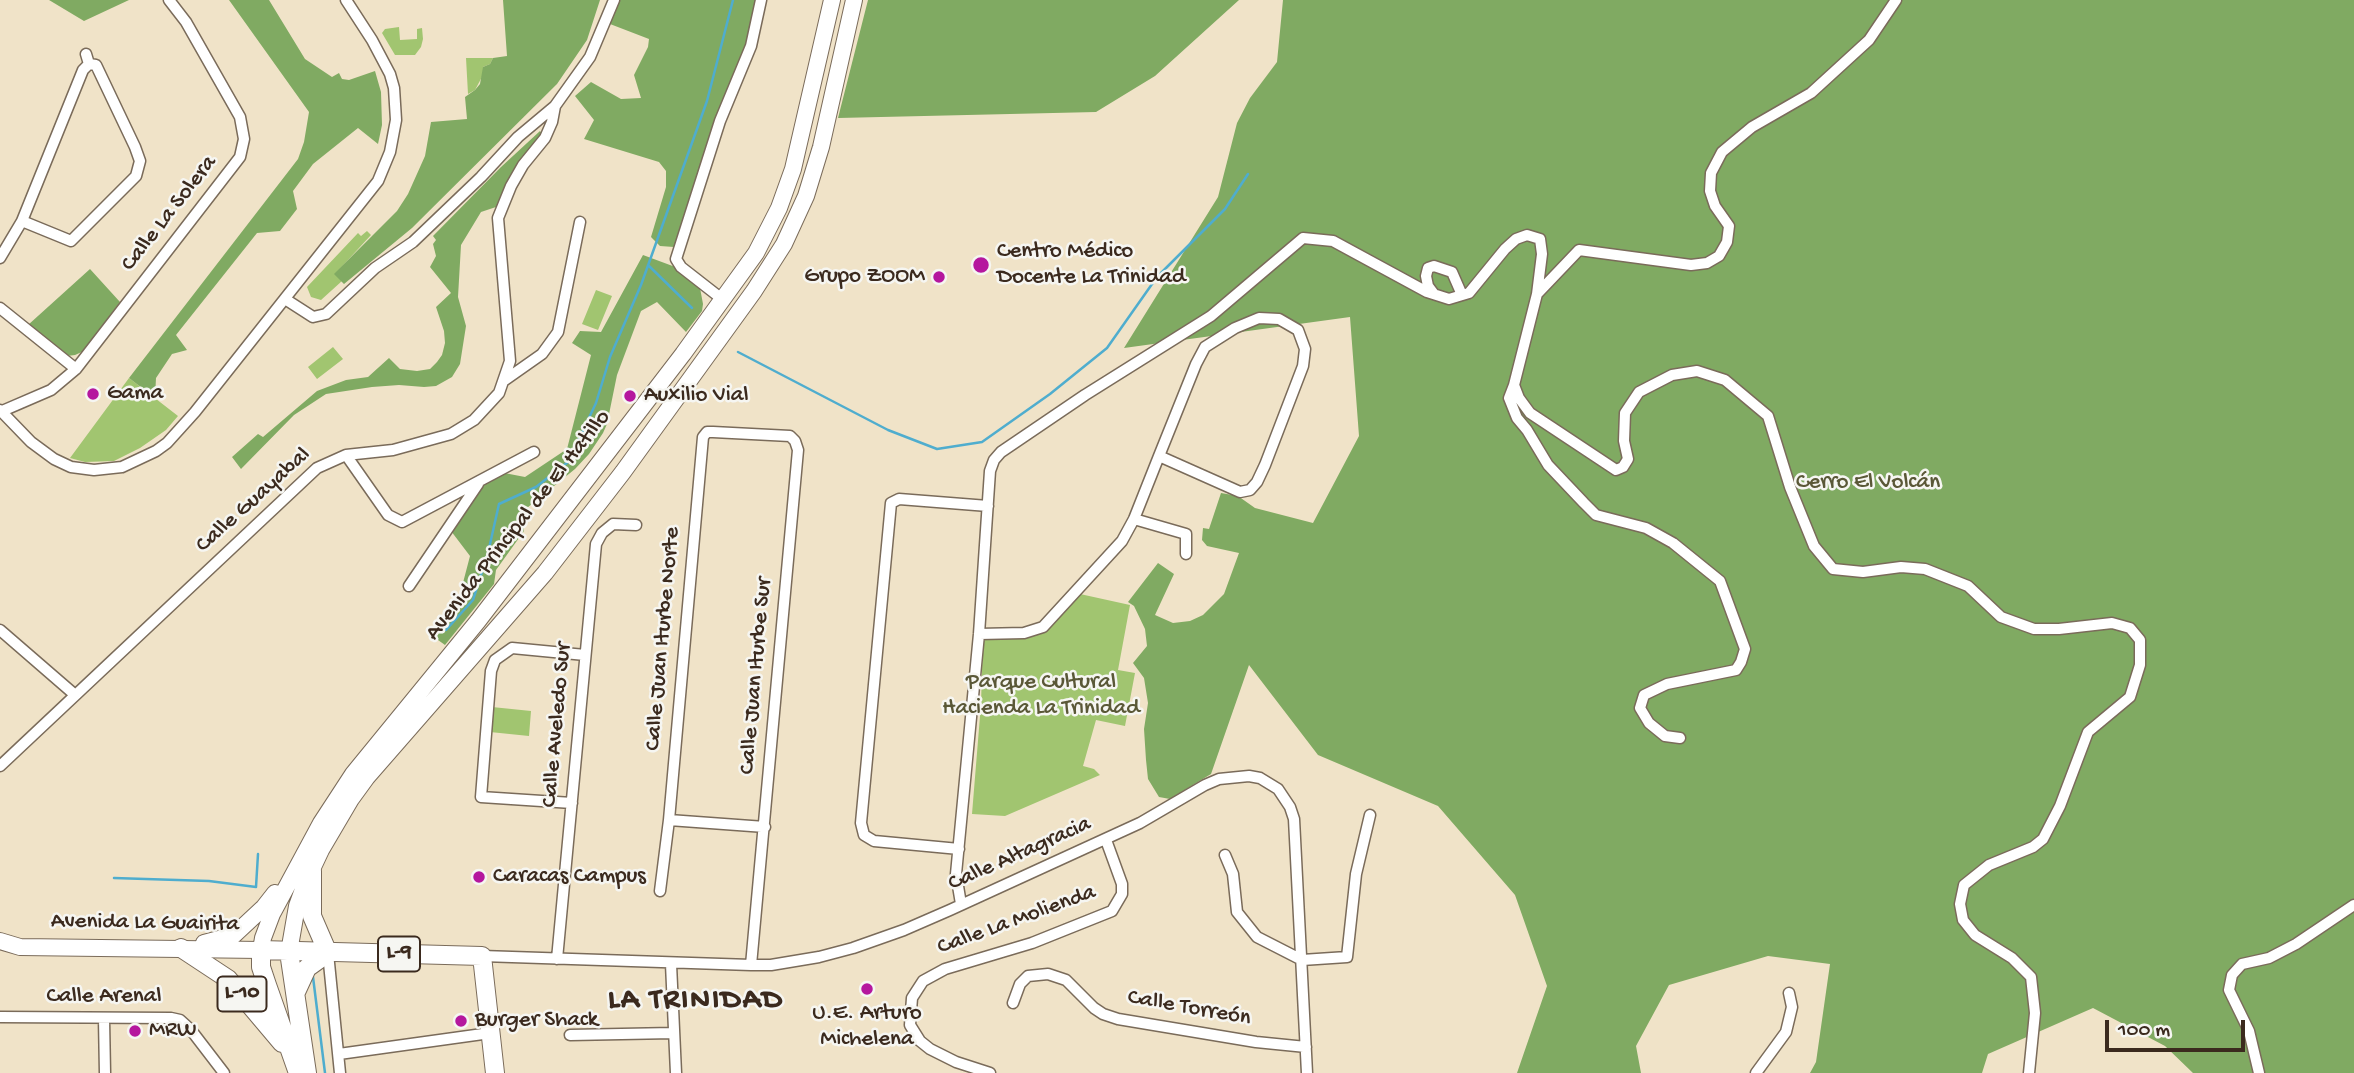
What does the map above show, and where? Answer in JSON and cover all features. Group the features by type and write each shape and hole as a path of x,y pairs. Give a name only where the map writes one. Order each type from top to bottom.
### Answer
{"main road":[{"name":"Avenida Principal de El Hatillo","path":"298,1073 261,967 261,950 267,926 286,887 321,823 353,774 478,621 683,354 755,253 768,230 793,169 832,0"},
{"name":"Avenida Principal de El Hatillo","path":"307,1073 289,951 297,906 341,814 367,778 553,563 623,472 754,291 784,244 806,196 821,147 854,0"},
{"name":"L-10","path":"312,871 312,916 328,953"},
{"path":"181,948 234,934 264,908 275,893 286,887"},
{"path":"286,887 283,931 289,951"},
{"name":"Avenida La Guairita","path":"0,941 20,947 289,951"},
{"name":"L-10","path":"181,948 236,986 290,1052"},
{"name":"L-9","path":"289,951 476,956"},
{"path":"296,993 307,968 328,953"},
{"path":"476,956 485,1034 485,1073"},
{"path":"307,968 328,971"},
{"path":"485,1034 495,1073"}],"street":[{"name":"Calle La Solera","path":"0,411 51,390 76,369 232,169 243,149 243,127 233,103 186,22 169,0"},
{"path":"0,411 31,442 54,459 71,467 103,470 130,464 156,451 178,432 378,181 390,152 395,107 390,74 346,0"},
{"path":"285,299 313,317 326,314 374,268 413,242 481,177 518,137 555,106 590,57 614,0"},
{"path":"723,298 676,259 720,121 751,46 761,0"},
{"path":"1537,294 1579,250 1691,265 1707,263 1719,256 1727,242 1729,226 1710,191 1711,173 1722,152 1752,127 1811,93 1869,40 1896,0"},
{"path":"0,258 22,221 88,59 96,65 135,148 140,161 136,176 71,241 22,221"},
{"name":"Calle Guayabal","path":"0,766 317,468 346,455 364,451 394,450 451,434 482,412 499,393 510,361 510,349 498,218 523,165 545,138 555,106"},
{"path":"505,380 542,354 558,332 580,222"},
{"path":"961,904 956,874 979,634 990,471 994,460 1085,395 1211,316 1303,238 1333,240 1434,294 1449,299 1469,293 1516,239 1527,235 1540,239 1542,254 1537,294 1509,398 1517,418 1548,465 1596,515 1646,528 1673,542 1720,581 1745,649 1736,670 1667,684 1644,695 1640,708 1649,723 1665,736 1680,738"},
{"path":"1434,294 1427,286 1426,276 1429,268 1434,266 1452,272 1461,295"},
{"path":"0,308 76,369"},
{"path":"979,634 1024,633 1043,627 1122,541 1134,519 1159,456 1196,364 1205,347 1235,328 1259,318 1279,319 1298,330 1305,349 1303,366 1265,465 1250,490 1240,492 1159,456"},
{"path":"1514,385 1519,398 1530,413 1616,470 1623,467 1628,459 1624,441 1625,413 1639,392 1672,375 1697,371 1725,380 1768,416 1790,487 1814,546 1833,569 1863,572 1901,567 1925,569 1968,586 2001,617 2034,629 2112,623 2130,628 2140,640 2140,665 2130,697 2088,732 2060,806 2043,839 2033,847 1989,865 1964,885 1960,904 1963,920 1975,935 2012,958 2031,976 2035,1013 2029,1073"},
{"name":"Calle Juan Iturbe Norte","path":"660,891 669,820 703,437 707,432 747,434"},
{"name":"Calle Juan Iturbe Sur","path":"747,434 790,436 798,450 751,965"},
{"path":"346,455 388,515 402,522 534,452"},
{"path":"409,586 479,481"},
{"path":"959,849 874,841 864,835 861,823 891,503 899,499 988,506"},
{"path":"1134,519 1185,534 1186,554"},
{"name":"Calle Aveledo Sur","path":"557,959 596,544 602,533 613,524 636,525"},
{"path":"0,630 74,694"},
{"path":"572,803 481,797 491,671 495,660 512,648 585,655"},
{"name":"Calle Altagracia","path":"476,956 671,964 751,965 798,961 853,948 905,930 1106,840 1140,823 1191,791 1219,779 1249,776 1270,783 1284,797 1294,819 1307,1073"},
{"path":"1225,855 1233,874 1237,912 1257,937 1302,960 1347,957 1356,874 1370,815"},
{"path":"669,820 765,827"},
{"name":"Calle La Molienda","path":"990,1073 956,1062 920,1041 910,1025 912,998 923,981 945,969 1032,943 1112,911 1122,894 1122,884 1106,840"},
{"path":"2259,1073 2249,1031 2229,990 2232,975 2242,964 2269,958 2296,944 2354,905"},
{"path":"328,953 340,1073"},
{"path":"671,964 676,1073"},
{"name":"Calle Torreón","path":"1013,1003 1020,984 1028,976 1048,974 1066,980 1094,1008 1118,1019 1236,1039 1306,1047"},
{"path":"1756,1073 1786,1032 1792,1007 1789,993"},
{"name":"Calle Arenal","path":"0,1017 180,1020 224,1073"},
{"path":"104,1019 105,1073"},
{"path":"570,1035 673,1033"},
{"path":"339,1054 485,1034"}],"green space":[{"path":"49,0 129,0 84,21"},
{"path":"229,0 269,0 305,59 332,77 339,73 342,79 349,80 375,71 381,92 382,125 378,144 358,128 313,164 293,191 297,209 280,231 257,233 176,335 187,350 172,354 156,378 155,398 129,378 298,159 304,142 309,112"},
{"path":"503,0 600,0 587,40 557,84 412,228 344,284 334,274 397,211 408,194 425,156 431,122 467,119 465,97 480,84 483,67 490,64 493,58 507,56"},
{"path":"619,0 758,0 749,40 674,247 660,246 651,237 666,187 666,171 659,162 584,139 594,120 575,96 591,82 621,99 641,98 634,75 648,47 649,39 610,24"},
{"path":"868,0 1239,0 1155,76 1096,112 838,118"},
{"name":"Cerro El Volcán","path":"1283,0 2354,0 2354,1073 2193,1073 2165,1046 2093,1008 1988,1054 1982,1073 1810,1073 1816,1062 1830,964 1768,956 1669,985 1636,1046 1641,1073 1517,1073 1547,986 1515,895 1438,806 1318,755 1249,665 1211,774 1170,799 1159,797 1148,779 1144,729 1148,703 1144,678 1133,663 1147,646 1145,629 1134,606 1128,602 1158,563 1174,574 1155,615 1173,623 1190,621 1203,615 1224,594 1239,553 1207,546 1202,540 1203,528 1209,529 1221,493 1238,496 1255,508 1313,523 1359,436 1350,317 1124,348 1218,197 1237,123 1250,98 1277,62"},
{"path":"399,27 400,40 417,39 417,29 422,28 421,47 415,55 395,55 382,33 385,29"},
{"path":"466,58 493,58 490,64 483,67 483,75 475,90 468,94"},
{"path":"540,131 545,138 502,205 481,212 461,245 458,297 466,326 460,364 452,377 436,386 399,385 326,394 294,415 241,469 232,457 258,434 263,437 317,391 346,380 368,377 389,358 400,369 417,371 430,369 437,362 445,343 436,307 451,293 430,267 436,256 433,244 436,240 433,236"},
{"path":"367,231 371,235 335,274 342,281 321,300 311,297 307,287 358,233 361,236"},
{"path":"643,255 678,268 700,288 702,311 686,332 657,302 641,311 617,375 603,433 575,469 522,512 524,531 496,570 494,584 445,645 431,635 459,598 470,556 451,531 494,471 525,477 567,449 591,355 572,343 580,331 601,332"},
{"path":"90,269 120,302 84,351 67,356 28,325"},
{"path":"596,290 612,296 598,330 582,324"},
{"path":"333,347 343,359 317,379 308,367"},
{"path":"129,378 178,416 166,430 140,448 114,461 85,462 70,458"},
{"name":"Parque Cultural Hacienda La Trinidad","path":"1080,594 1130,605 1118,670 1135,673 1125,726 1096,720 1083,766 1094,769 1100,775 1005,816 972,814 981,704 983,636 1035,636"},
{"path":"492,707 531,711 529,736 490,732"}],"waterway":[{"path":"446,630 473,600 488,553 499,504 536,487 568,462 596,403 610,357 641,285 707,101 733,0"},
{"path":"738,352 888,430 937,449 982,442 1050,394 1107,348 1157,277 1225,209 1248,174"},
{"path":"648,265 692,308"},
{"path":"114,878 209,881 256,887 258,854"},
{"path":"313,977 325,1073"}],"place":[{"name":"Centro Médico Docente La Trinidad","path":"981,265"},
{"name":"Grupo ZOOM","path":"939,277"},
{"name":"Gama","path":"93,394"},
{"name":"Auxilio Vial","path":"630,396"},
{"name":"Caracas Campus","path":"479,877"},
{"name":"U.E. Arturo Michelena","path":"867,989"},
{"name":"Burger Shack","path":"461,1021"},
{"name":"MRW","path":"135,1031"}],"district":[{"name":"LA TRINIDAD","path":"696,1002"}]}
